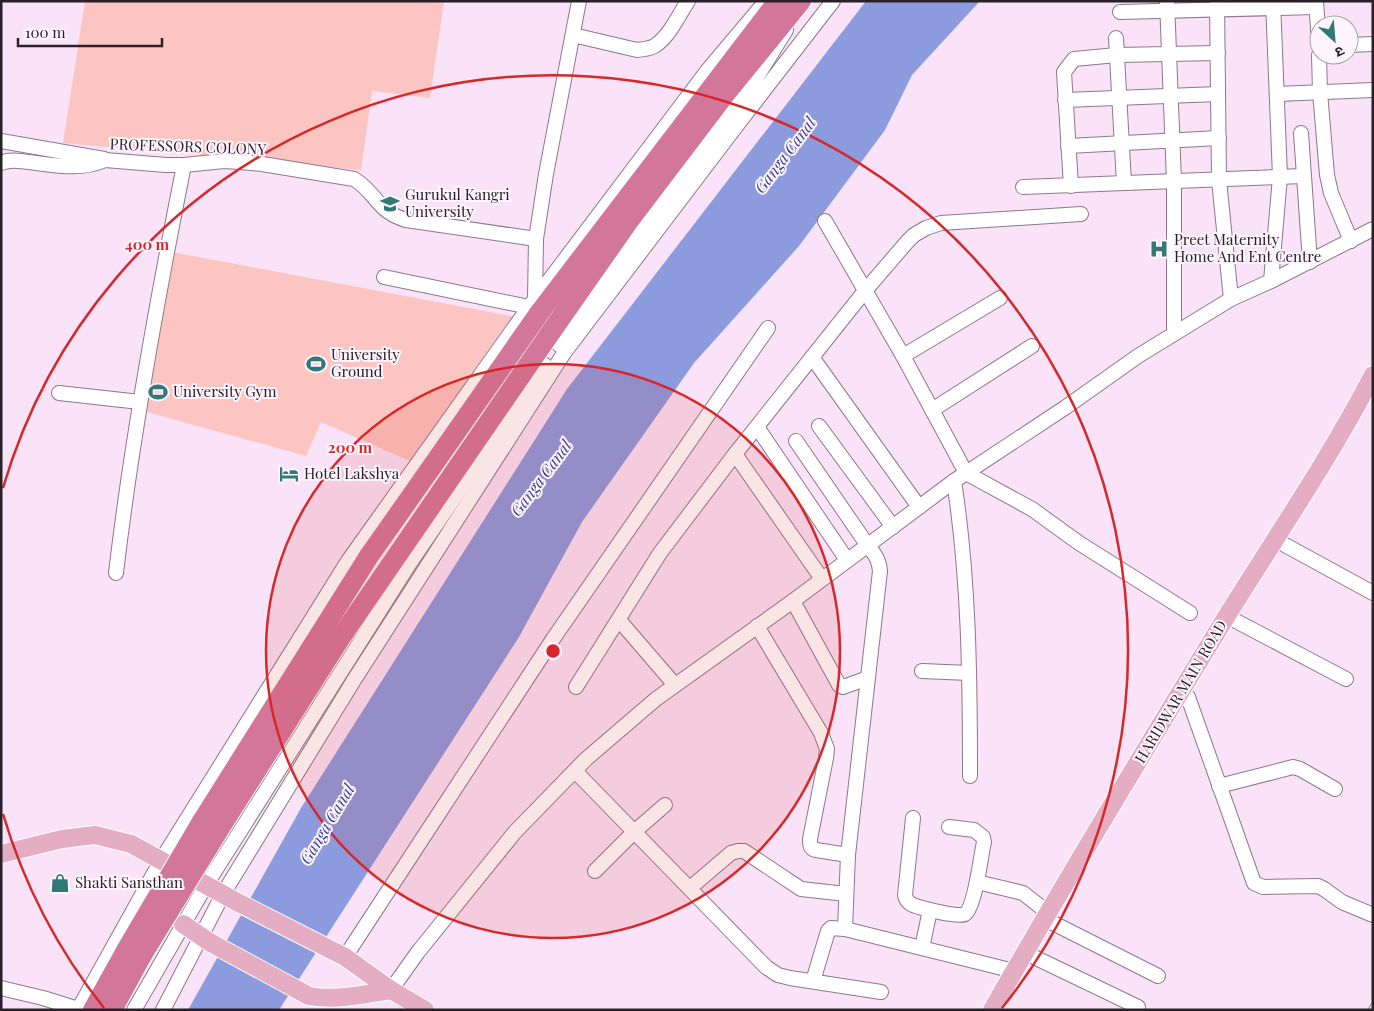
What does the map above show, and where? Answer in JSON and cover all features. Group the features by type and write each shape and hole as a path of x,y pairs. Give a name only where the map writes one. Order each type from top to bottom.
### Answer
{"highway":[{"path":"93,1010 135,951 210,827 368,556 540,312 778,1"},
{"path":"210,827 628,222 726,93 800,2"},
{"path":"112,1010 135,951"}],"main road":[{"name":"HARIDWAR MAIN ROAD","path":"1004,1010 1034,957 1050,918 1224,621 1333,447 1373,375"},
{"name":"HARIDWAR MAIN ROAD","path":"992,1010 1014,970 1050,918 1344,451 1373,398"},
{"path":"1,854 62,839 95,835 131,844 230,898 345,956 391,990 422,1009"},
{"path":"183,924 300,993 323,999 391,990"}],"street":[{"path":"532,303 536,239 546,174 579,1"},
{"path":"573,35 637,50 646,49 655,46 663,38 688,1"},
{"path":"1,988 78,1009 162,860 348,561 532,303 707,71 766,1"},
{"path":"162,1010 230,898 354,680 564,353 833,1"},
{"path":"134,1010 206,885 410,563 588,303 745,96 780,41 800,2"},
{"path":"1120,12 1167,6 1316,4"},
{"path":"1271,281 1280,177 1273,5"},
{"path":"1167,6 1174,181 1174,333"},
{"path":"1217,6 1220,180 1231,299"},
{"path":"1116,38 1124,184"},
{"path":"1359,45 1373,44"},
{"path":"1071,186 1064,72 1074,59 1117,55 1218,53"},
{"path":"1320,65 1320,92 1327,175 1331,193 1351,241"},
{"path":"1276,94 1373,90"},
{"path":"1066,100 1218,94"},
{"path":"1301,133 1310,262"},
{"path":"1068,146 1219,138"},
{"path":"1,141 105,160"},
{"name":"PROFESSORS COLONY","path":"1,163 13,160 79,167 96,164 105,160 184,165 224,161 262,164 349,178 363,184 383,209 397,218 536,239"},
{"path":"116,573 140,402 184,165"},
{"path":"1024,187 1304,176"},
{"path":"576,686 660,553 812,357 864,292 914,235 926,228 941,223 1081,214"},
{"path":"825,221 932,410 960,477 969,673 970,776"},
{"path":"391,990 418,952 515,832 586,758 631,719 960,477 1174,333 1231,299 1310,262 1373,229"},
{"path":"384,277 532,303"},
{"path":"903,356 1000,298"},
{"path":"345,956 553,639 768,328"},
{"path":"932,410 1032,346"},
{"path":"812,357 920,507"},
{"path":"59,393 140,402"},
{"path":"818,426 893,527"},
{"path":"757,427 847,560"},
{"path":"796,441 876,555 880,571 848,855 845,929"},
{"path":"735,454 822,579"},
{"path":"960,477 1032,509 1079,542 1190,613"},
{"path":"1284,545 1373,592"},
{"path":"793,601 839,685 843,687 868,678"},
{"path":"619,620 675,685"},
{"path":"1236,622 1346,678"},
{"path":"757,626 821,733 827,749 810,846 816,850 848,855"},
{"path":"922,671 969,673"},
{"path":"1188,697 1254,883 1264,887 1318,886 1342,902 1373,916"},
{"path":"1219,786 1293,767 1300,768 1335,789"},
{"path":"575,771 766,967 778,976 881,992"},
{"path":"595,871 635,831 665,805"},
{"path":"913,818 905,895 908,903 930,910 960,915 965,914 969,909 977,882 984,842 983,837 974,830 949,827"},
{"path":"690,888 731,853 744,851 801,889 846,894"},
{"path":"977,882 1023,893 1050,918 1158,976"},
{"path":"922,948 930,910"},
{"path":"814,981 828,931 831,928 845,929 1014,970"},
{"path":"1034,957 1138,1007"}],"shaded area":[{"path":"85,1 444,1 430,98 372,91 361,170 63,143"},
{"name":"University Ground","path":"172,252 516,317 412,462 321,422 306,456 140,410"}],"water":[{"name":"Ganga Canal","path":"866,1 980,1 912,75 885,130 799,246 694,363 582,522 519,637 279,1010 188,1010 301,808 567,389"}],"railway":[{"path":"1370,1010 1373,1005"}],"place":[{"name":"Gurukul Kangri University","path":"390,204"},
{"name":"Preet Maternity Home And Ent Centre","path":"1159,249"},
{"name":"University Ground","path":"316,364"},
{"name":"University Gym","path":"158,392"},
{"name":"Hotel Lakshya","path":"289,474"},
{"name":"Shakti Sansthan","path":"60,883"}]}
